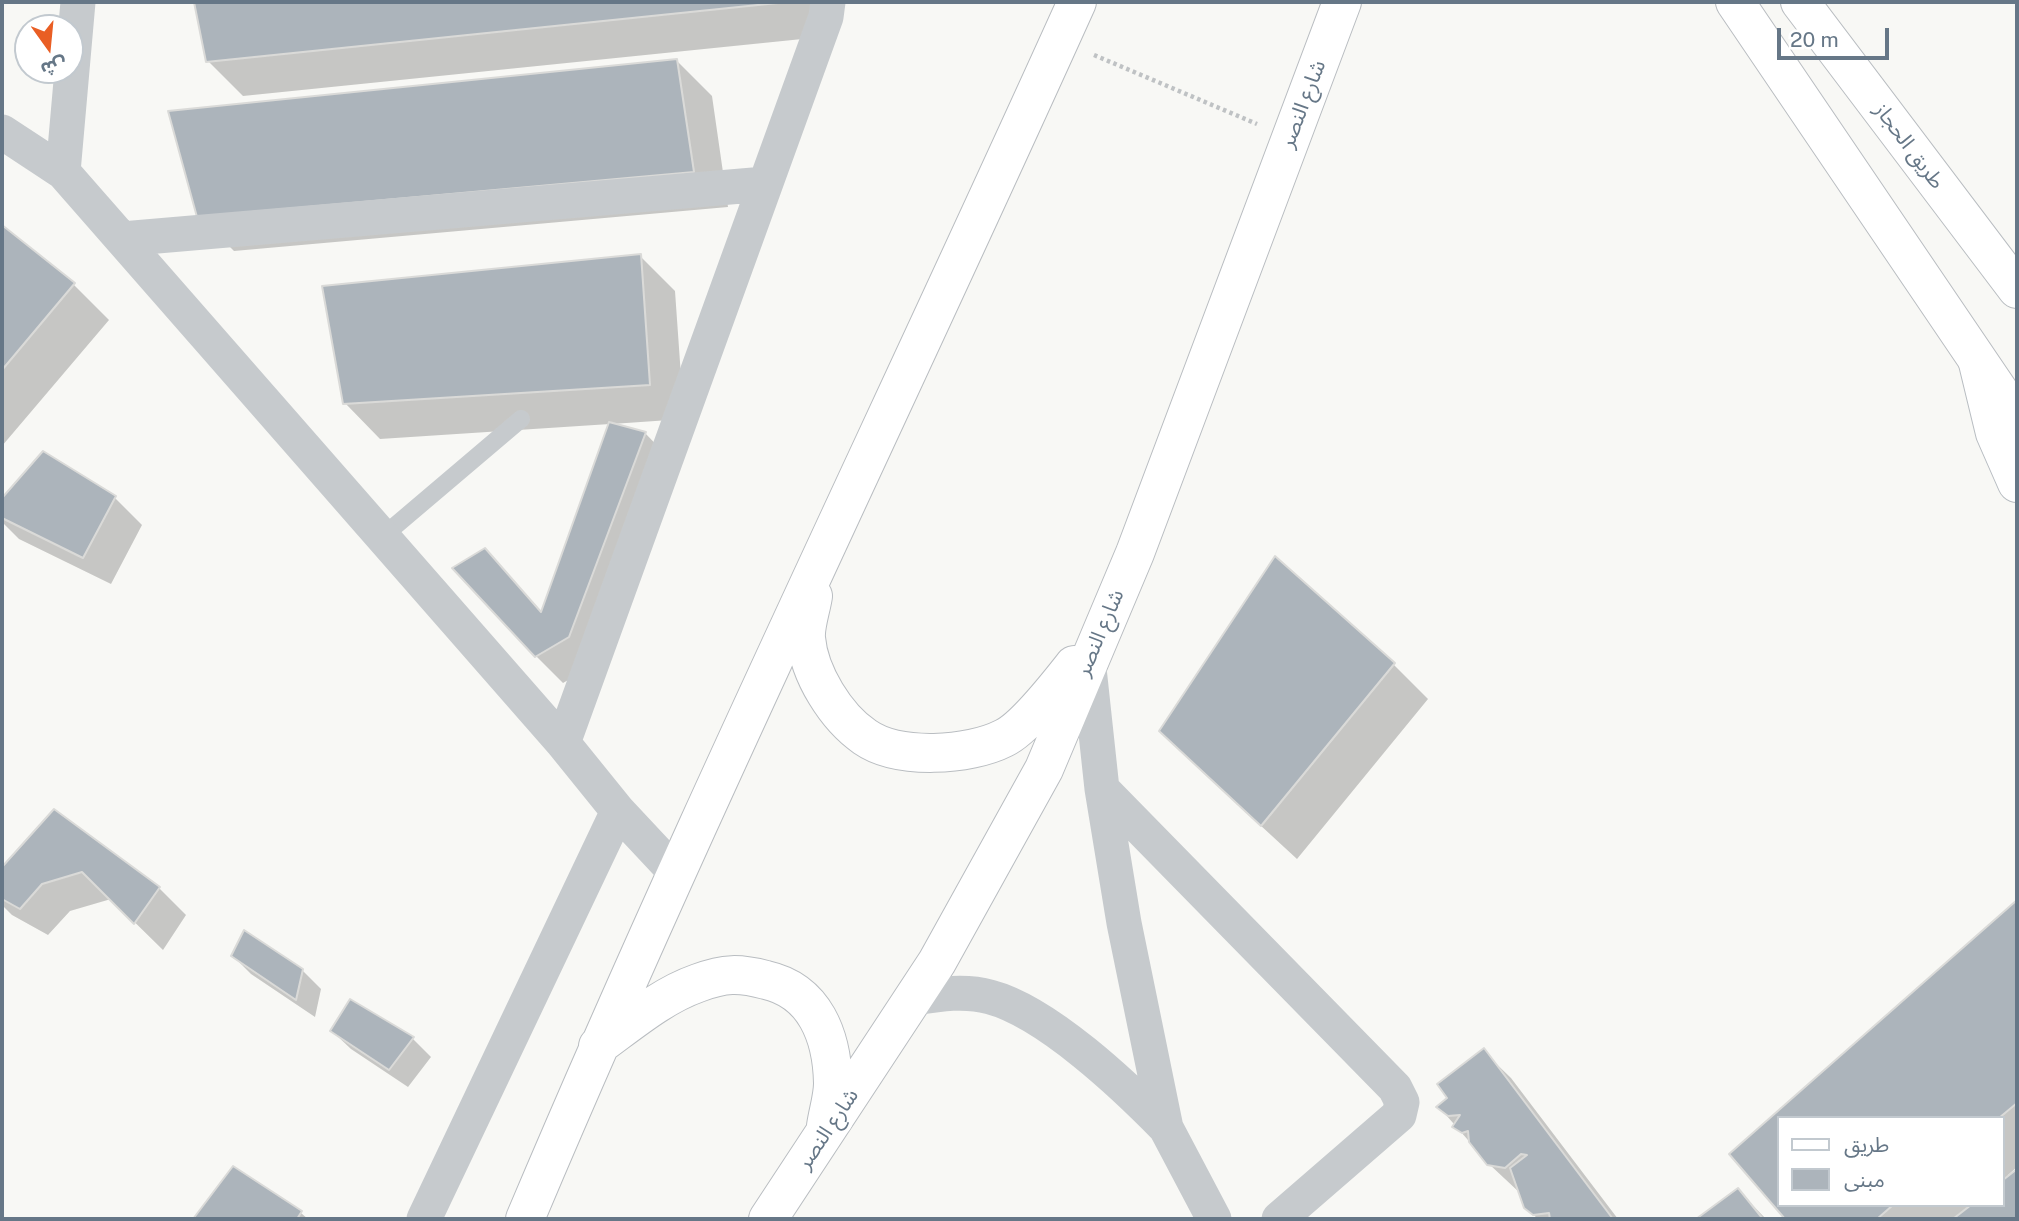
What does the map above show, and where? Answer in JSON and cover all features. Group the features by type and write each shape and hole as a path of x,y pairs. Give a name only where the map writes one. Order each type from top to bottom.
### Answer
{"main road":[{"path":"524,1219 597,1047 820,556 961,258 1077,2"},
{"name":"شارع النصر","path":"768,1219 915,998 1004,845 1044,769 1135,553 1342,2"},
{"path":"1735,2 2017,418"},
{"name":"طريق الحجاز","path":"1800,2 2017,289"},
{"path":"1976,357 1995,433 2017,483"},
{"path":"820,556 806,638 815,670 832,703 865,737 906,752 951,752 1005,738 1052,693 1095,643"},
{"path":"597,1047 658,1003 697,983 736,973 782,984 808,1001 825,1035 833,1084 824,1135"}],"street":[{"path":"63,172 78,2"},
{"path":"563,743 826,17 828,2"},
{"path":"2,132 63,172 563,743 618,811 676,873"},
{"path":"122,239 765,184"},
{"path":"1095,643 1102,789 1124,923 1167,1128 1214,1219"},
{"path":"1102,789 1395,1088 1402,1102 1399,1115 1279,1219"},
{"path":"424,1219 618,811"},
{"path":"915,998 952,992 989,996 1024,1011 1117,1079 1167,1128"}],"lane":[{"path":"382,537 521,419"}],"path":[{"path":"1060,40 1290,138"}],"building":[{"path":"194,2 787,2 206,62"},
{"path":"677,59 694,172 197,217 168,111"},
{"path":"2,225 75,283 2,370"},
{"path":"641,254 650,385 343,404 322,286"},
{"path":"609,422 646,432 569,637 535,657 452,568 485,548 541,612"},
{"path":"43,451 116,496 83,558 2,518 2,498"},
{"path":"1275,556 1395,663 1261,826 1159,731"},
{"path":"54,809 160,887 134,924 82,872 42,884 20,909 2,899 2,867"},
{"path":"2017,900 2017,1103 2001,1116 1778,1116 1778,1207 1891,1207 1877,1219 1785,1219 1729,1154"},
{"path":"244,930 303,969 296,1000 231,956"},
{"path":"350,999 414,1037 389,1070 330,1031"},
{"path":"1484,1048 1613,1219 1550,1219 1549,1213 1533,1215 1524,1208 1510,1168 1527,1155 1521,1154 1505,1168 1487,1165 1469,1142 1468,1131 1462,1133 1452,1127 1460,1115 1448,1116 1436,1107 1447,1098 1437,1084"},
{"path":"233,1166 302,1211 297,1219 193,1219"},
{"path":"2017,1169 2017,1219 1953,1219 1968,1207 2005,1207 2005,1178"},
{"path":"1738,1188 1763,1219 1696,1219"}]}
